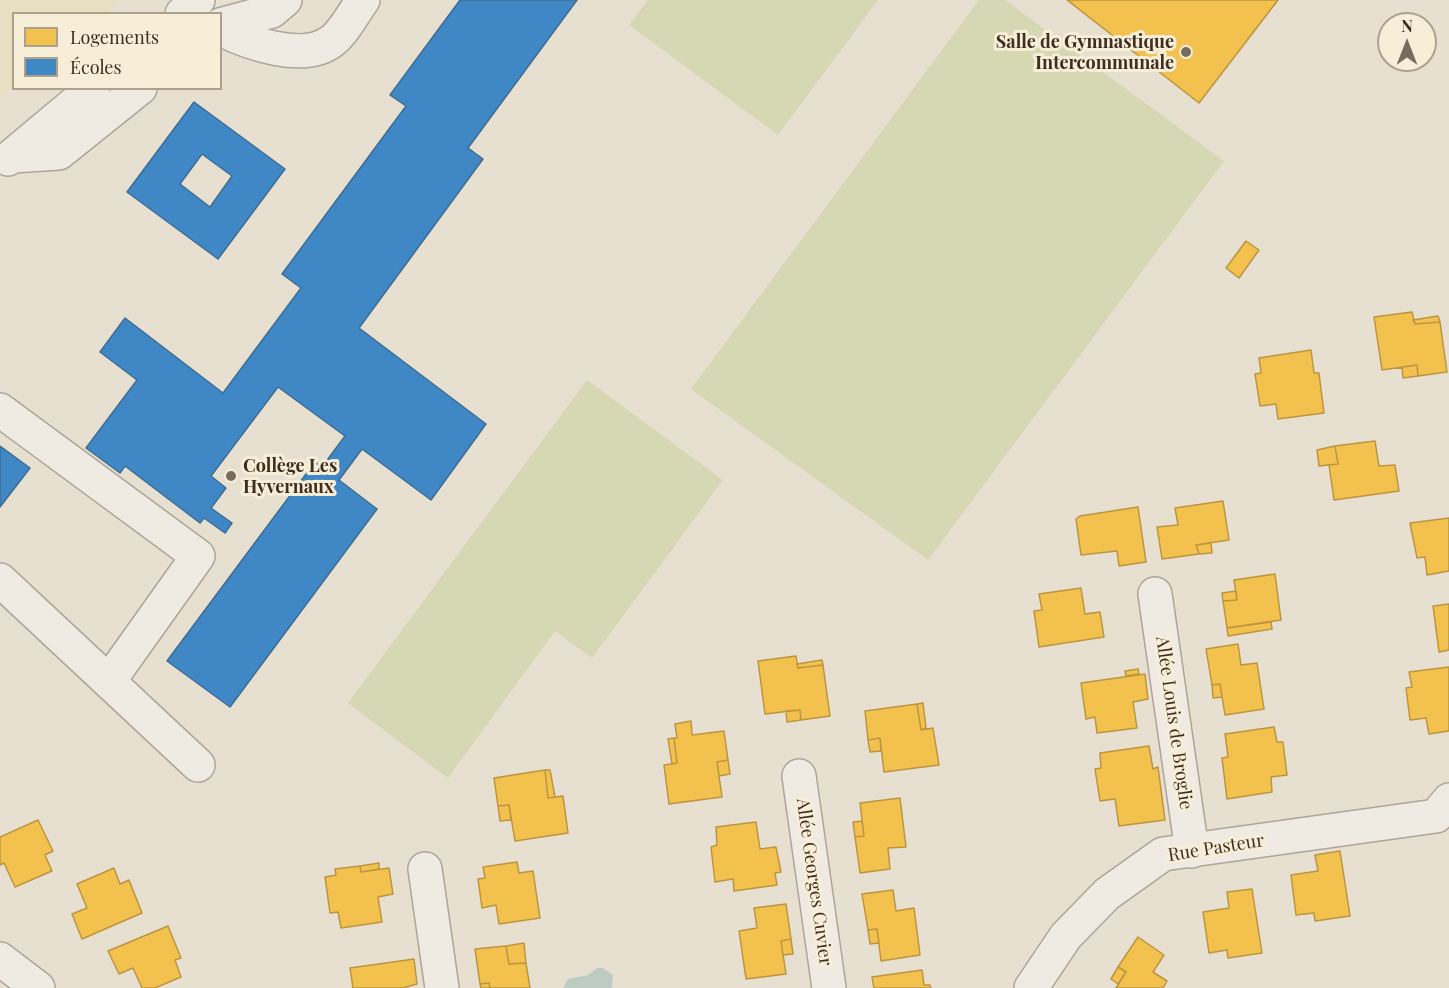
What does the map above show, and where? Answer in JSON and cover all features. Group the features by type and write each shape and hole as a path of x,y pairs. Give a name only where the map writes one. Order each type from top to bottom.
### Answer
{"street":[{"path":"222,26 272,11 285,0"},
{"path":"222,28 247,43 289,51 314,49 332,41 363,0"},
{"path":"6,161 91,90"},
{"path":"6,161 59,153 138,90"},
{"path":"0,411 198,556 109,681"},
{"path":"0,580 198,765"},
{"name":"Allée Louis de Broglie","path":"1155,594 1192,851"},
{"name":"Allée Georges Cuvier","path":"799,776 829,988"},
{"name":"Rue Pasteur","path":"1031,988 1066,936 1107,894 1164,854 1436,816 1449,800"},
{"path":"425,869 442,988"},
{"path":"0,960 39,988"}],"shaded area":[{"path":"0,0 122,0 106,12 12,12 12,88 0,98"},
{"path":"597,968 603,968 613,975 612,988 563,988 568,979 588,975"}],"green space":[{"path":"648,0 878,0 778,135 629,25"},
{"path":"979,0 1005,0 1224,161 928,560 691,389"},
{"path":"587,380 723,480 592,658 555,631 448,778 348,703"}],"building: Logements":[{"name":"Salle de Gymnastique Intercommunale","path":"1067,0 1278,0 1199,103"},
{"path":"1246,241 1259,250 1239,278 1226,268"},
{"path":"1412,312 1415,324 1440,322 1447,372 1418,376 1417,365 1382,370 1374,317"},
{"path":"1438,316 1440,322 1415,324 1413,320"},
{"path":"1311,350 1314,373 1319,373 1324,413 1278,419 1276,404 1260,406 1255,374 1261,373 1259,358"},
{"path":"1417,365 1418,376 1403,378 1402,367"},
{"path":"1375,441 1379,466 1395,465 1399,491 1334,500 1329,465 1338,464 1335,446"},
{"path":"1335,446 1338,464 1319,466 1317,450"},
{"path":"1223,501 1229,540 1196,545 1199,554 1162,559 1157,527 1178,525 1175,508"},
{"path":"1138,507 1146,562 1119,566 1117,551 1081,555 1076,519 1080,516"},
{"path":"1449,518 1449,571 1427,575 1425,557 1417,558 1410,523"},
{"path":"1211,543 1212,553 1199,554 1196,545"},
{"path":"1275,574 1281,620 1227,628 1223,601 1237,600 1234,580"},
{"path":"1081,588 1085,614 1100,612 1104,637 1039,647 1034,611 1042,610 1039,594"},
{"path":"1236,591 1237,600 1223,601 1222,593"},
{"path":"1449,604 1449,650 1439,652 1433,606"},
{"path":"1271,622 1272,629 1228,636 1227,628"},
{"path":"1238,644 1241,665 1257,663 1264,709 1225,715 1220,684 1212,685 1206,649"},
{"path":"796,656 798,668 823,665 830,716 801,720 800,710 765,714 758,661"},
{"path":"822,660 823,665 798,668 797,664"},
{"path":"1449,667 1449,731 1429,734 1426,718 1410,720 1406,688 1412,687 1409,672"},
{"path":"1138,669 1139,674 1126,676 1125,671"},
{"path":"1145,674 1148,699 1133,702 1137,728 1097,733 1095,717 1086,719 1081,683"},
{"path":"1220,684 1222,697 1213,698 1212,685"},
{"path":"923,703 926,728 921,730 917,704"},
{"path":"917,704 921,730 933,728 939,765 884,772 880,738 868,740 865,711"},
{"path":"800,710 801,720 787,722 786,711"},
{"path":"691,721 692,735 724,731 728,760 717,762 722,797 669,804 664,765 677,763 675,724"},
{"path":"1274,727 1277,742 1283,742 1287,775 1271,777 1272,792 1227,799 1222,758 1228,757 1225,734"},
{"path":"674,738 677,763 672,764 668,739"},
{"path":"880,738 881,751 870,752 868,740"},
{"path":"1149,746 1153,769 1158,767 1165,820 1119,826 1115,799 1100,801 1095,769 1101,768 1100,753"},
{"path":"728,760 730,774 719,776 717,762"},
{"path":"545,770 550,770 555,797 548,798"},
{"path":"545,770 548,798 563,796 568,833 515,841 509,805 498,806 494,778"},
{"path":"900,798 906,847 888,848 890,869 860,873 855,837 864,836 860,803"},
{"path":"509,805 511,820 500,821 498,806"},
{"path":"38,820 53,851 45,855 52,871 15,887 4,863 0,865 0,837"},
{"path":"862,821 864,836 855,837 853,822"},
{"path":"756,822 760,849 776,847 781,872 775,873 777,885 734,891 733,879 715,882 711,847 717,845 716,827"},
{"path":"1340,851 1350,916 1315,921 1314,913 1296,915 1291,875 1318,871 1315,855"},
{"path":"517,862 519,873 533,871 540,918 499,924 496,905 482,908 478,879 485,878 483,867"},
{"path":"379,863 379,869 361,872 360,866"},
{"path":"360,866 361,872 389,868 393,894 378,897 382,922 341,928 338,912 330,913 325,877 336,875 335,869"},
{"path":"114,868 120,884 129,880 142,913 82,939 72,914 87,908 77,884"},
{"path":"1252,889 1262,953 1228,958 1227,950 1209,953 1203,912 1229,908 1227,892"},
{"path":"893,890 896,911 914,908 920,955 881,961 877,929 868,930 862,894"},
{"path":"786,904 791,939 781,941 786,974 746,979 739,931 757,928 754,908"},
{"path":"168,926 181,958 175,960 181,977 155,988 142,988 133,968 119,974 108,951"},
{"path":"877,929 879,943 870,944 868,930"},
{"path":"1138,937 1164,955 1153,972 1167,981 1163,988 1116,988 1126,972 1118,967"},
{"path":"791,939 793,954 783,955 781,941"},
{"path":"524,943 526,963 509,964 506,946"},
{"path":"506,946 509,964 526,963 530,988 490,988 489,983 480,984 475,949"},
{"path":"414,959 417,984 403,988 353,988 350,968"},
{"path":"1118,967 1126,972 1118,984 1111,979"},
{"path":"922,970 924,985 930,985 931,988 874,988 872,977"},
{"path":"489,983 490,988 481,988 480,984"}],"building: Écoles":[{"path":"460,0 577,0 468,148 483,159 359,328 486,424 431,500 362,449 339,480 377,509 230,707 167,661 315,462 322,467 345,436 278,387 211,476 226,488 211,508 232,523 225,533 204,518 200,523 125,466 120,473 86,448 137,380 100,352 125,318 223,393 301,288 282,274 406,106 390,95"},
{"path":"194,102 285,169 218,259 127,192","holes":["202,154 232,176 210,207 180,184"]},
{"path":"0,446 30,468 0,507"}],"place":[{"name":"Salle de Gymnastique Intercommunale","path":"1186,52"},
{"name":"Collège Les Hyvernaux","path":"231,476"}]}
